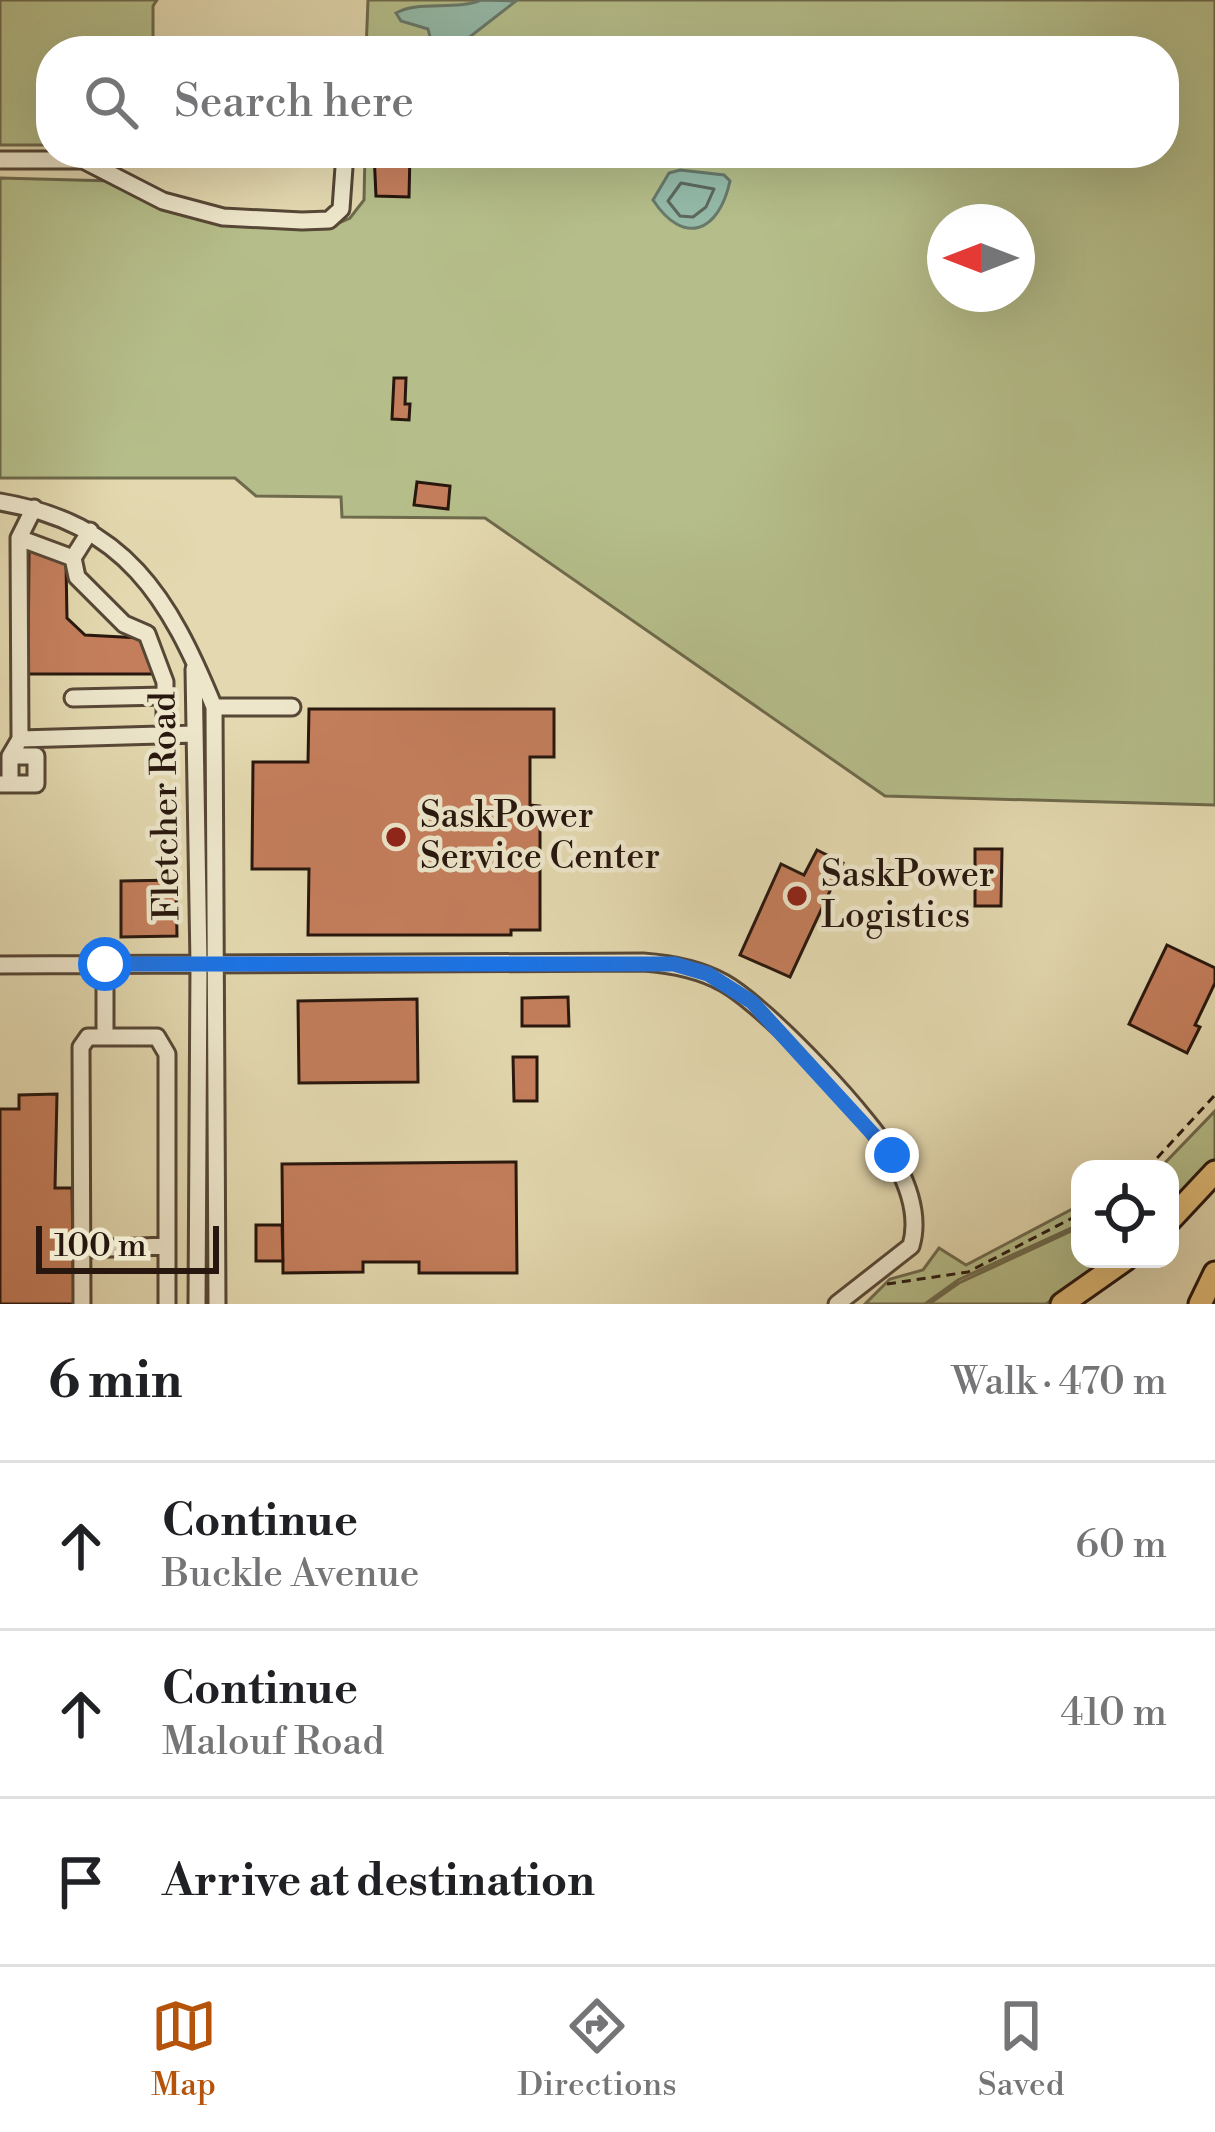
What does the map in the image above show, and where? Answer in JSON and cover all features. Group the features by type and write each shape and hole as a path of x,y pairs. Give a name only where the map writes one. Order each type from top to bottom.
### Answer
{"highway":[{"path":"1179,1210 1215,1172"},
{"path":"1062,1304 1113,1268"},
{"path":"1200,1304 1215,1273"}],"street":[{"path":"0,160 36,160"},
{"path":"99,168 190,211 223,218 302,221 328,220 341,209 343,168"},
{"name":"Fletcher Road","path":"0,502 34,508 90,531 122,553 153,588 214,707 197,1304"},
{"path":"10,757 36,757 36,784 5,784 10,757 20,740 19,538 34,508"},
{"path":"90,531 73,558 77,577 124,624 147,634 165,689 165,734"},
{"path":"19,538 73,558"},
{"path":"147,634 172,621"},
{"path":"73,698 165,689 194,673"},
{"name":"Fletcher Road","path":"194,673 218,1304"},
{"path":"0,688 18,688"},
{"path":"214,707 292,707"},
{"path":"20,740 195,734"},
{"path":"0,965 644,962 674,964 728,985 772,1021 876,1133 907,1190 915,1222 911,1246 837,1304"},
{"path":"105,964 105,1036"},
{"path":"82,1304 81,1047 88,1036 105,1036 157,1037 167,1054 167,1304"},
{"path":"82,1249 167,1246"}],"path":[{"path":"1155,1160 1215,1095"},
{"path":"873,1292 904,1280 968,1272 1071,1219"}],"shaded area":[{"path":"0,0 157,0 153,36 36,36 36,145 0,145"},
{"path":"368,0 1215,0 1215,805 885,796 485,518 342,517 341,497 256,496 235,478 0,478 0,178 113,181 160,206 211,222 330,227 350,218 364,200 365,168 1179,168 1179,36 367,36"},
{"path":"1215,1111 1215,1159 1179,1196 1179,1160 1168,1160"},
{"path":"1071,1210 1071,1228 958,1280 925,1304 865,1304 890,1279 923,1270 939,1248 966,1265"},
{"path":"1071,1231 1071,1268 1096,1268 1046,1304 929,1304 959,1283"}],"water":[{"path":"516,1 471,36 430,36 428,29 401,21 396,13 415,7"},
{"path":"669,173 724,175 730,181 718,212 699,227 677,224 653,200"}],"building":[{"path":"375,168 410,168 409,197 376,196"},
{"path":"394,378 406,378 409,420 392,419"},
{"path":"417,482 450,486 448,509 414,505"},
{"path":"29,548 66,562 67,618 85,635 140,638 154,674 28,674"},
{"name":"SaskPower Service Center","path":"309,709 554,709 554,757 530,757 530,805 540,806 540,930 511,930 511,935 308,935 309,869 252,869 253,762 308,762"},
{"path":"975,849 1002,849 1001,906 975,906"},
{"name":"SaskPower Logistics","path":"817,850 843,863 790,977 740,955 781,864 804,875"},
{"path":"176,880 177,936 121,937 121,881"},
{"path":"1167,945 1215,968 1215,983 1187,1053 1129,1024"},
{"path":"568,997 569,1026 522,1026 522,998"},
{"path":"417,999 418,1082 299,1083 298,1001"},
{"path":"513,1057 537,1057 537,1101 514,1101"},
{"path":"57,1094 55,1188 72,1188 74,1304 0,1304 0,1109 19,1109 19,1095"},
{"path":"516,1162 517,1273 419,1273 419,1262 363,1262 363,1272 283,1273 282,1164"},
{"path":"256,1225 282,1225 283,1261 256,1261"}],"place":[{"name":"SaskPower Service Center","path":"396,837"},
{"name":"SaskPower Logistics","path":"797,896"}],"route":[{"path":"105,964 674,964 708,974 752,1002 892,1155"}]}
